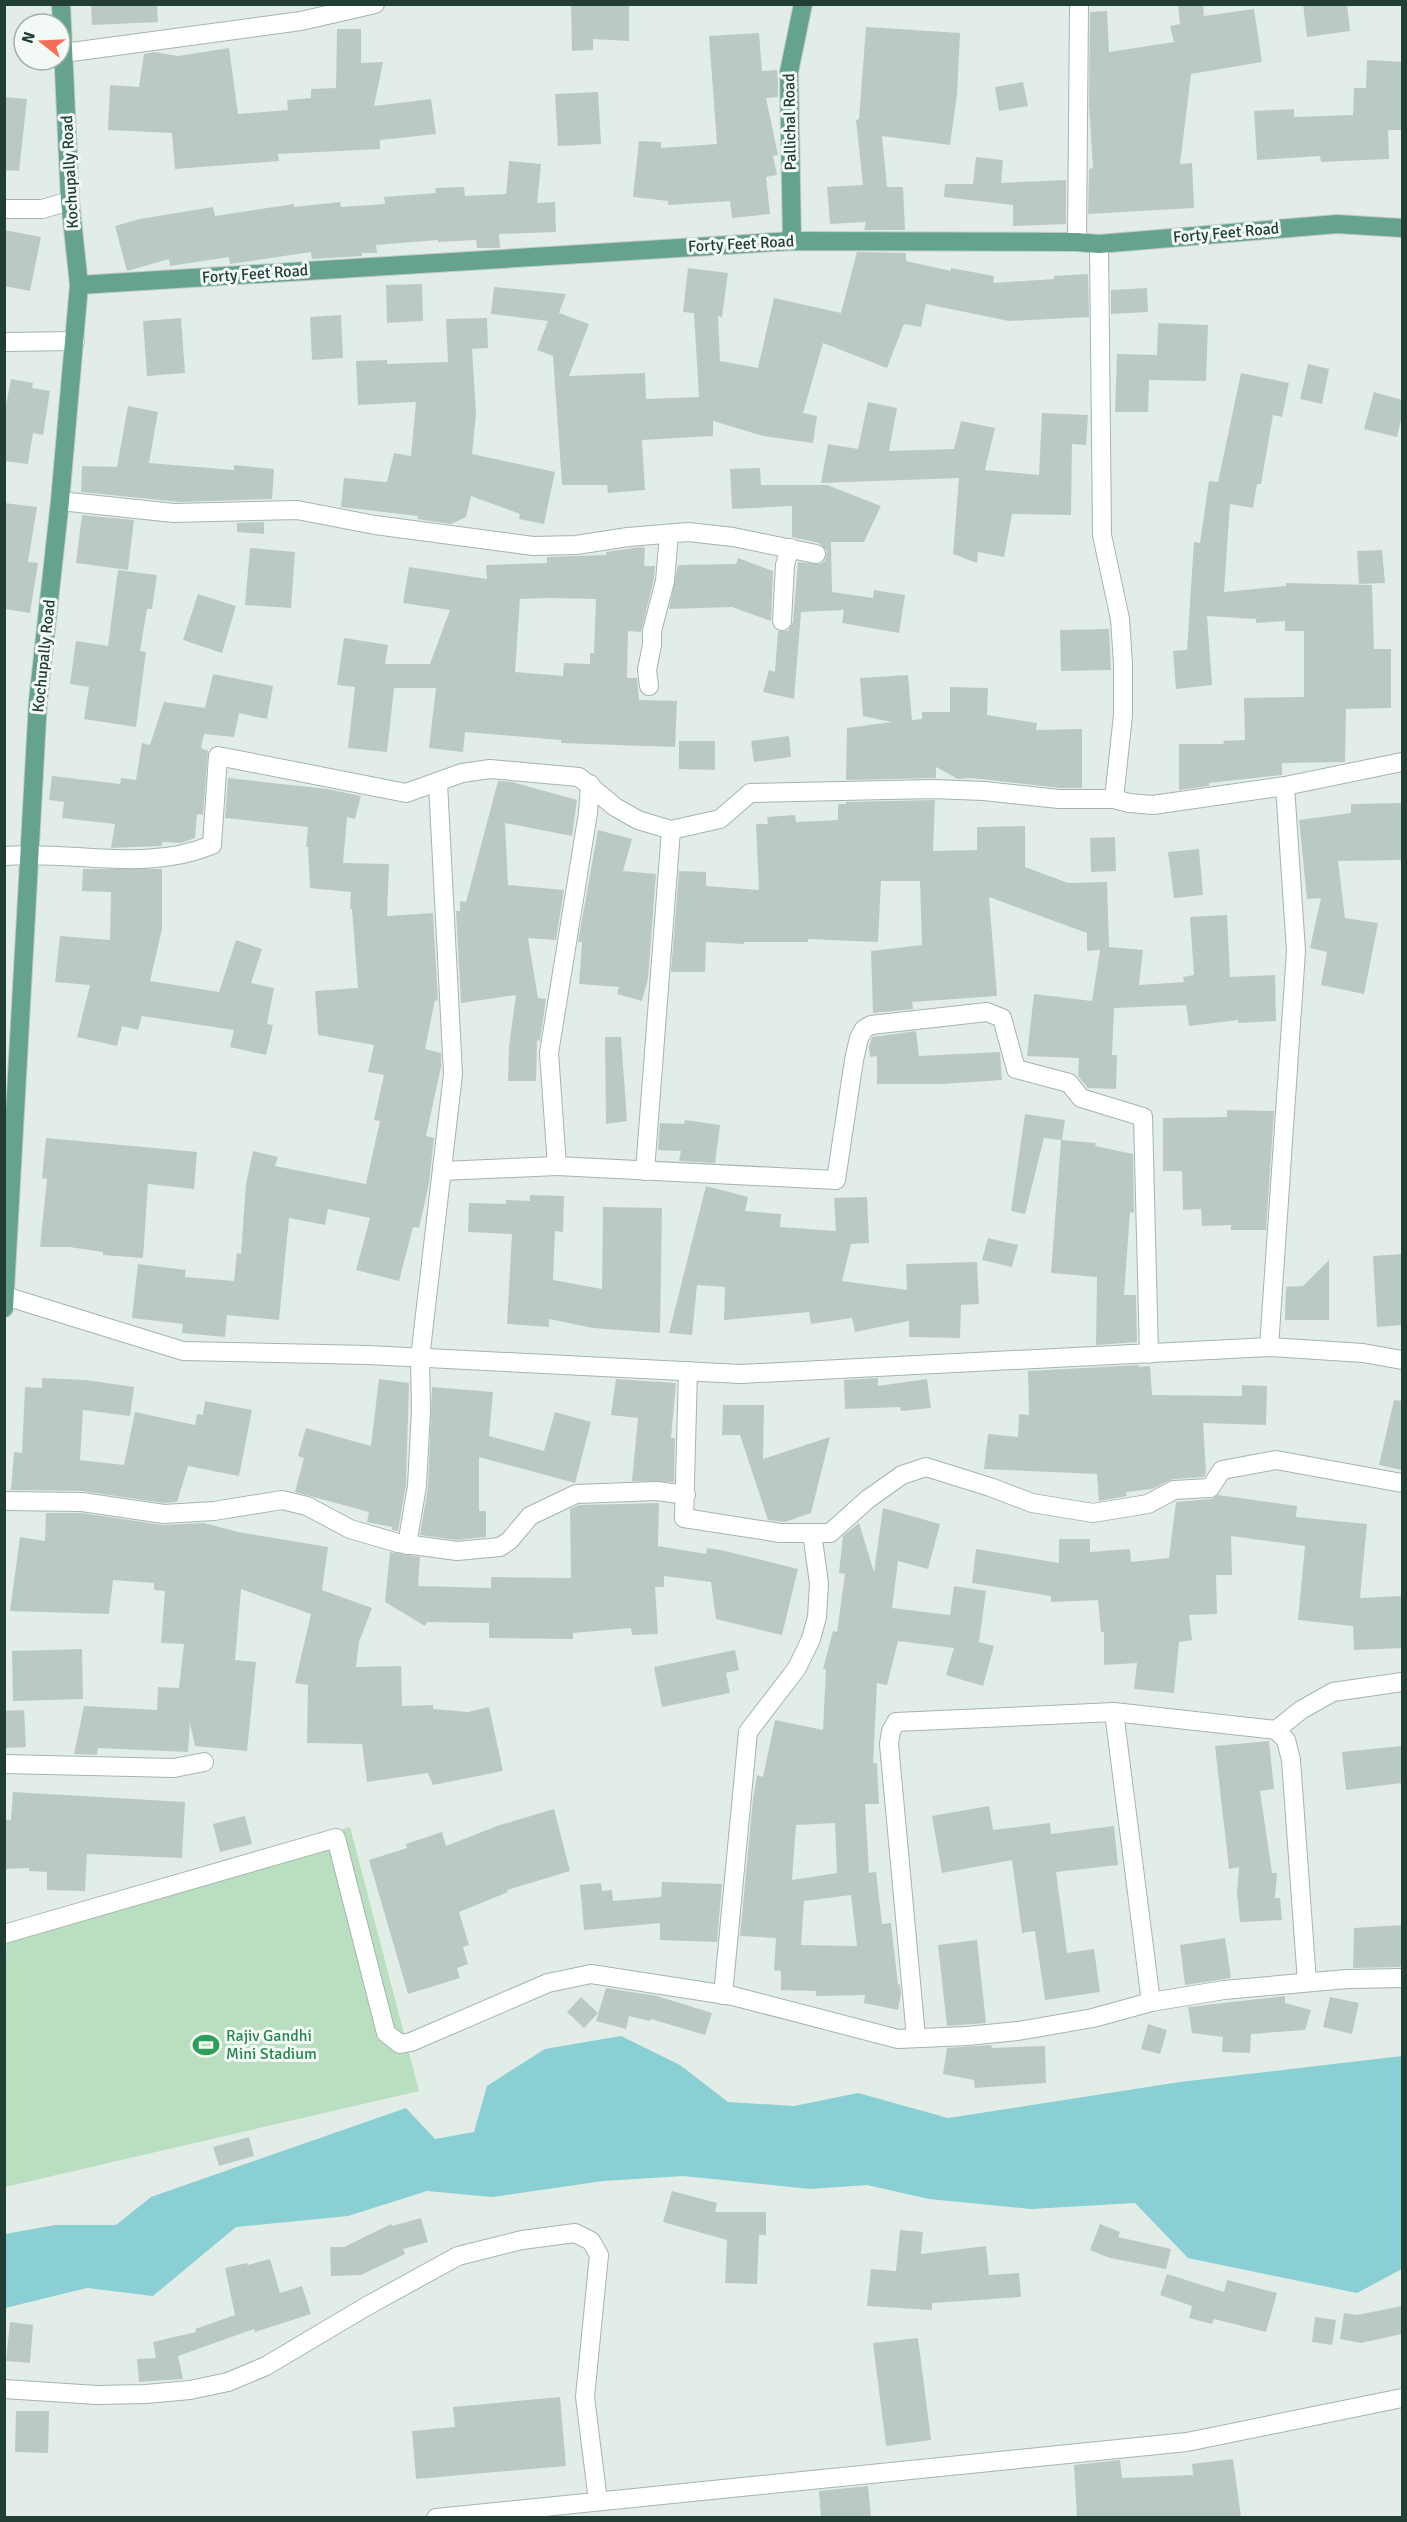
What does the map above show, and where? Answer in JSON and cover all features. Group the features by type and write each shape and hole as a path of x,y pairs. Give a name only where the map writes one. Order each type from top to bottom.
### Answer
{"main road":[{"name":"Pallichal Road","path":"792,241 789,72 803,4"},
{"name":"Kochupally Road","path":"4,1308 38,701 60,501 79,285 70,201 65,72"},
{"name":"Forty Feet Road","path":"79,285 792,241 1099,244 1337,224 1402,228"}],"street":[{"path":"72,51 301,21 375,4"},
{"path":"1077,242 1080,4"},
{"path":"4,209 42,209 70,201"},
{"path":"1099,244 1102,535 1120,619 1123,664 1123,715 1114,799"},
{"path":"4,342 75,341"},
{"path":"60,501 174,513 297,510 375,525 533,546 576,545 628,537 688,532 733,537 816,554"},
{"path":"649,686 647,670 652,631 665,582 669,534"},
{"path":"782,621 785,565 790,548"},
{"path":"4,856 30,854 98,860 149,860 188,854 212,845 218,756 406,793 462,773 490,769 579,777 623,812 638,820 670,830 720,819 750,793 932,789 984,791 1059,799 1114,799 1129,803 1153,804 1285,786 1402,762"},
{"path":"407,1545 417,1486 421,1411 420,1358 453,1074 438,783"},
{"path":"557,1166 549,1053 581,856 590,784"},
{"path":"1269,1347 1296,951 1285,786"},
{"path":"645,1171 670,830"},
{"path":"442,1170 557,1166 836,1180 854,1059 859,1038 864,1029 871,1025 987,1012 1002,1018 1016,1069 1069,1083 1081,1098 1143,1117 1149,1354"},
{"path":"5,1296 183,1351 420,1358 741,1374 1269,1347 1363,1353 1402,1360"},
{"path":"688,1371 684,1518 780,1533 830,1533 868,1499 902,1475 926,1467 1032,1503 1093,1513 1148,1504 1174,1490 1210,1488 1222,1470 1276,1460 1402,1483"},
{"path":"4,1501 82,1502 164,1515 214,1511 282,1500 307,1506 350,1529 407,1545 457,1551 500,1548 510,1540 530,1516 576,1494 657,1491 686,1494"},
{"path":"723,1995 748,1732 797,1668 811,1639 817,1617 819,1583 812,1533"},
{"path":"1276,1730 1301,1710 1333,1692 1402,1682"},
{"path":"916,2037 889,1744 891,1731 896,1722 1114,1712 1276,1730 1286,1740 1291,1760 1307,1982"},
{"path":"1114,1712 1151,2002"},
{"path":"4,1764 153,1768 204,1762"},
{"path":"4,1934 336,1838 386,2033 400,2044 411,2042 548,1983 591,1974 723,1995 898,2039 1018,2031 1093,2018 1151,2002 1224,1990 1307,1982 1402,1978"},
{"path":"4,2389 97,2395 146,2394 190,2390 228,2382 266,2366 367,2306 458,2256 522,2240 575,2233 591,2241 599,2255 585,2397 598,2501"},
{"path":"436,2517 1187,2442 1402,2398"}],"green space":[{"name":"Rajiv Gandhi Mini Stadium","path":"350,1827 419,2091 5,2187 4,2000 7,1937"}],"water":[{"path":"621,2036 680,2065 728,2102 794,2106 858,2093 948,2118 1180,2082 1402,2056 1402,2269 1357,2293 1188,2258 1135,2203 1031,2209 929,2199 867,2185 810,2189 683,2176 603,2181 492,2197 427,2191 348,2216 236,2227 153,2296 87,2288 5,2308 5,2234 55,2225 116,2225 151,2197 406,2108 435,2139 474,2132 487,2086 545,2049"}],"building":[{"path":"91,4 157,4 158,22 92,25"},
{"path":"571,4 629,4 629,41 593,39 593,50 572,51"},
{"path":"1178,4 1203,4 1204,16 1254,9 1262,62 1191,74 1180,164 1192,163 1194,208 1088,214 1089,169 1093,168 1089,105 1090,12 1107,11 1109,52 1174,42 1170,26 1180,24"},
{"path":"1303,4 1347,4 1350,31 1307,37"},
{"path":"866,27 960,33 957,95 950,145 882,136 887,187 903,187 905,230 864,230 866,222 830,224 827,187 863,185 856,120 859,119"},
{"path":"337,29 361,29 361,63 383,62 374,106 431,99 436,134 380,140 380,149 278,154 279,161 175,169 172,133 108,130 110,85 139,87 144,54 154,52 178,56 229,48 238,114 288,110 287,100 311,98 311,89 336,88"},
{"path":"759,33 762,71 777,70 778,81 778,97 766,98 778,155 773,156 777,175 766,177 770,214 732,218 730,201 668,205 668,201 633,197 639,141 661,142 661,148 717,144 709,36"},
{"path":"1367,60 1402,62 1401,130 1388,130 1389,159 1321,162 1320,156 1257,160 1254,111 1294,109 1294,117 1353,115 1354,88 1366,88"},
{"path":"1023,82 1028,106 999,111 995,87"},
{"path":"598,92 601,144 558,146 555,94"},
{"path":"4,97 27,99 19,171 4,170"},
{"path":"976,157 1003,160 1001,183 1066,180 1066,224 1013,226 1013,205 944,197 945,184 973,184"},
{"path":"509,161 541,164 537,203 555,202 556,232 499,234 500,248 477,248 476,240 438,242 438,240 376,245 377,253 362,253 362,256 312,259 311,252 230,264 229,257 170,266 169,259 127,271 115,226 140,219 213,207 215,216 294,204 294,207 340,202 341,207 385,204 384,197 436,193 435,188 464,187 465,196 506,194"},
{"path":"4,230 41,237 30,291 4,286"},
{"path":"857,252 906,253 906,261 951,271 951,268 994,276 993,283 1088,274 1089,317 1009,321 926,304 921,327 904,324 887,368 823,343 803,413 817,416 813,443 763,436 713,421 713,436 642,440 645,490 608,493 607,485 562,485 553,356 537,350 548,321 491,314 494,287 566,294 559,313 589,324 569,376 645,373 646,399 699,397 694,313 683,312 688,268 728,273 722,317 718,316 720,361 758,368 774,298 841,313"},
{"path":"422,284 423,321 387,323 386,285"},
{"path":"1147,288 1148,312 1111,314 1111,290"},
{"path":"341,315 343,358 312,360 310,317"},
{"path":"181,318 185,373 147,376 143,321"},
{"path":"487,318 488,348 472,349 476,414 472,454 555,472 544,524 519,519 520,514 471,496 466,517 451,524 417,519 418,516 341,507 344,478 387,482 394,453 411,456 416,402 358,405 356,361 387,360 387,364 448,362 446,319"},
{"path":"1158,323 1208,325 1206,381 1149,380 1148,412 1115,412 1117,354 1157,355"},
{"path":"1308,364 1329,369 1322,404 1300,399"},
{"path":"1241,373 1289,383 1282,417 1273,415 1261,484 1257,484 1253,508 1230,504 1224,592 1286,586 1286,583 1372,585 1374,649 1391,649 1391,708 1346,709 1345,762 1282,763 1282,775 1209,783 1209,786 1179,790 1179,744 1224,744 1223,741 1245,740 1244,698 1304,697 1304,631 1285,631 1285,621 1256,623 1256,619 1207,616 1212,685 1176,689 1173,651 1187,650 1194,542 1200,543 1209,481 1218,482"},
{"path":"11,379 33,383 32,388 50,391 43,435 33,433 28,464 4,461 4,416"},
{"path":"1374,392 1402,400 1402,416 1397,437 1364,429"},
{"path":"868,402 897,408 889,451 954,449 961,421 995,428 985,470 1039,475 1042,413 1088,415 1086,445 1072,444 1071,515 1012,514 1004,557 978,552 977,563 953,554 959,478 821,483 828,444 858,449"},
{"path":"128,406 158,412 149,463 234,470 234,465 274,469 272,499 180,502 81,492 82,466 117,467"},
{"path":"760,468 761,485 827,485 881,506 864,542 831,542 832,592 873,598 874,590 905,595 899,633 842,623 844,610 801,612 794,699 763,692 769,670 775,672 778,631 788,631 793,622 798,562 820,564 825,561 827,551 819,543 792,537 792,506 732,509 730,469"},
{"path":"4,503 37,507 28,562 38,563 30,613 4,609"},
{"path":"82,515 134,520 128,570 76,563"},
{"path":"264,522 264,534 237,532 237,523"},
{"path":"250,548 295,552 291,608 245,605"},
{"path":"645,548 644,566 655,566 641,632 628,631 627,678 637,678 639,700 677,701 675,747 561,743 561,740 465,732 463,752 429,748 436,688 394,688 387,752 348,748 355,687 337,685 344,638 388,645 385,664 430,664 450,610 403,603 409,567 487,579 486,565 547,563 547,557 606,555 606,552","holes":["520,599 596,599 594,653 590,653 590,664 564,663 563,676 515,672"]},
{"path":"1382,550 1385,583 1359,584 1357,551"},
{"path":"738,558 773,571 771,621 732,607 669,609 678,565 736,564"},
{"path":"118,570 157,575 152,609 147,609 140,651 146,652 136,727 84,719 89,687 70,684 76,641 108,646"},
{"path":"198,594 236,606 222,653 183,640"},
{"path":"1109,629 1111,670 1061,671 1060,630"},
{"path":"213,674 273,686 267,719 239,713 234,737 204,734 201,748 208,751 203,815 197,814 195,838 181,843 162,842 162,846 111,848 115,824 62,818 64,802 49,800 52,776 120,784 121,778 136,780 142,743 150,745 164,702 205,708"},
{"path":"908,675 912,720 922,719 922,712 950,712 950,687 988,688 987,715 1037,723 1036,730 1082,729 1082,788 1060,788 972,778 958,779 936,767 936,778 846,780 847,728 892,722 863,716 860,678"},
{"path":"789,736 791,757 754,762 751,741"},
{"path":"679,741 715,741 715,770 679,769"},
{"path":"228,778 327,789 361,796 355,819 347,817 343,863 389,864 387,916 433,913 438,1001 435,1000 425,1049 441,1053 441,1067 426,1136 434,1138 429,1183 419,1228 413,1227 399,1281 356,1270 370,1218 328,1209 325,1225 289,1218 279,1320 227,1315 225,1337 182,1333 183,1324 132,1318 138,1264 186,1270 185,1277 234,1281 237,1253 241,1254 246,1184 253,1151 278,1157 275,1166 366,1184 380,1121 374,1120 384,1075 368,1072 374,1045 318,1035 315,991 358,988 352,909 350,909 351,892 310,888 308,847 306,847 308,827 225,818"},
{"path":"498,781 512,782 577,800 572,836 505,823 508,885 564,890 556,940 528,938 538,998 546,999 540,1041 537,1040 536,1081 508,1081 509,1046 516,995 461,1003 456,911 460,911 460,901 466,902"},
{"path":"935,800 933,851 977,850 977,827 1025,826 1025,867 1068,883 1107,882 1109,947 1143,950 1139,985 1184,982 1183,977 1194,975 1190,917 1227,915 1230,977 1275,975 1276,1021 1238,1023 1238,1020 1189,1026 1186,1005 1114,1008 1112,1055 1117,1055 1116,1089 1088,1088 1078,1076 1079,1058 1027,1056 1034,994 1092,1001 1100,950 1087,951 1087,933 989,897 997,996 912,1002 913,1009 873,1013 871,951 922,945 920,881 881,881 878,942 808,939 808,942 744,942 744,944 706,942 705,972 671,972 679,871 706,872 706,886 759,890 756,824 768,824 767,817 795,815 796,822 838,820 838,804 846,804 846,802"},
{"path":"1402,803 1402,860 1338,861 1345,918 1378,923 1364,994 1321,985 1327,952 1310,948 1321,898 1307,899 1299,820 1351,813 1351,804"},
{"path":"598,830 632,839 623,871 656,874 648,979 642,1001 617,994 619,987 579,984 582,942 578,942"},
{"path":"1115,837 1116,871 1091,872 1090,838"},
{"path":"1199,849 1203,895 1174,898 1168,852"},
{"path":"83,869 162,869 162,929 150,981 219,992 236,940 262,949 251,983 274,988 267,1024 273,1025 266,1055 230,1047 234,1030 142,1016 138,1030 122,1026 117,1046 77,1037 90,985 55,982 60,936 110,940 111,892 82,891"},
{"path":"916,1031 919,1056 1000,1052 1002,1080 942,1084 877,1084 877,1056 870,1057 869,1047 872,1037"},
{"path":"605,1037 621,1037 627,1121 606,1124"},
{"path":"1227,1110 1274,1111 1266,1230 1231,1230 1231,1225 1202,1226 1201,1209 1183,1210 1182,1171 1163,1171 1163,1118 1227,1117"},
{"path":"1025,1114 1065,1120 1062,1140 1096,1143 1095,1146 1133,1154 1134,1213 1130,1212 1124,1295 1136,1295 1137,1342 1096,1345 1097,1277 1051,1273 1061,1140 1044,1138 1025,1214 1011,1211"},
{"path":"685,1120 720,1125 715,1163 679,1161 681,1151 658,1150 660,1123 684,1124"},
{"path":"46,1138 197,1152 194,1189 148,1184 143,1258 103,1255 103,1252 69,1247 40,1247 47,1179 42,1178"},
{"path":"706,1186 748,1197 745,1211 781,1214 780,1227 836,1231 834,1198 867,1197 869,1243 851,1244 842,1281 907,1290 906,1264 977,1262 979,1304 961,1305 960,1338 909,1337 909,1321 855,1332 852,1318 811,1324 809,1312 724,1320 725,1287 697,1285 692,1335 669,1333"},
{"path":"530,1195 564,1196 563,1232 555,1231 553,1280 602,1289 603,1207 662,1208 660,1333 593,1328 549,1319 549,1327 507,1324 512,1234 468,1232 469,1203 506,1204 506,1200 530,1201"},
{"path":"988,1238 1018,1245 1012,1267 982,1260"},
{"path":"1402,1254 1402,1325 1377,1327 1373,1256"},
{"path":"1329,1260 1329,1320 1285,1320 1286,1287 1303,1286"},
{"path":"1139,1365 1139,1367 1150,1366 1152,1395 1242,1396 1242,1385 1267,1386 1266,1425 1203,1423 1206,1473 1204,1477 1173,1479 1152,1489 1126,1492 1127,1496 1099,1501 1097,1474 984,1469 988,1434 1018,1437 1019,1414 1029,1415 1028,1371"},
{"path":"42,1378 86,1380 134,1387 130,1416 83,1410 80,1460 124,1465 135,1412 195,1425 197,1414 203,1415 205,1401 252,1410 239,1476 188,1466 177,1502 164,1503 82,1491 11,1490 14,1452 22,1453 25,1387 42,1388"},
{"path":"878,1378 878,1386 927,1379 931,1408 901,1411 900,1407 845,1409 844,1380"},
{"path":"379,1379 409,1383 406,1485 398,1531 392,1530 392,1527 367,1522 369,1512 295,1492 304,1458 298,1456 306,1428 371,1446"},
{"path":"616,1379 676,1383 671,1438 675,1438 674,1482 632,1481 638,1418 611,1415"},
{"path":"432,1387 493,1392 489,1436 544,1451 555,1412 591,1422 575,1483 479,1457 479,1511 486,1511 486,1537 457,1540 420,1535 428,1487"},
{"path":"1394,1400 1402,1401 1402,1470 1379,1465"},
{"path":"723,1405 764,1405 763,1459 830,1437 811,1513 785,1522 768,1520 740,1435 722,1435"},
{"path":"1218,1495 1297,1506 1296,1517 1367,1524 1360,1598 1402,1596 1402,1648 1354,1650 1353,1626 1298,1620 1305,1546 1231,1536 1232,1575 1216,1575 1217,1614 1189,1615 1192,1640 1179,1642 1174,1693 1134,1689 1137,1663 1104,1665 1104,1632 1101,1632 1098,1600 1051,1602 1051,1596 972,1583 976,1549 1059,1563 1059,1539 1090,1539 1090,1552 1130,1549 1131,1562 1169,1558 1176,1502 1211,1499"},
{"path":"659,1503 658,1546 706,1554 707,1548 721,1550 798,1569 782,1635 716,1619 711,1582 664,1576 664,1587 655,1587 658,1634 632,1635 631,1628 573,1633 573,1639 489,1638 489,1623 427,1622 425,1626 385,1602 390,1552 420,1557 418,1586 491,1588 491,1577 571,1578 570,1509 579,1505"},
{"path":"883,1508 940,1524 928,1569 898,1561 892,1608 950,1615 954,1586 986,1591 979,1642 994,1646 983,1686 946,1675 954,1648 898,1641 887,1685 877,1683 873,1763 877,1763 879,1804 865,1804 869,1873 876,1872 882,1924 891,1923 901,1994 898,2010 864,2003 865,1995 816,1996 816,1991 781,1990 781,1971 774,1970 776,1938 740,1936 757,1775 763,1777 775,1720 823,1730 826,1669 823,1669 833,1631 837,1632 845,1574 839,1573 843,1536 859,1523 874,1572","holes":["835,1823 837,1873 792,1880 796,1825","851,1895 857,1946 801,1945 804,1901"]},
{"path":"46,1513 81,1513 163,1525 204,1523 238,1532 328,1547 322,1590 372,1608 359,1642 356,1667 401,1666 402,1706 433,1705 433,1709 468,1712 489,1707 503,1771 433,1785 428,1773 367,1782 362,1744 307,1743 308,1685 295,1683 311,1614 241,1589 235,1660 256,1662 247,1751 195,1746 190,1723 188,1752 98,1748 97,1755 74,1754 84,1706 157,1710 158,1687 179,1688 184,1644 161,1643 165,1591 154,1590 154,1583 113,1580 109,1614 10,1611 20,1537 45,1541"},
{"path":"82,1649 83,1699 13,1701 12,1651"},
{"path":"735,1650 739,1670 726,1673 730,1693 662,1707 654,1667"},
{"path":"24,1710 26,1747 4,1748 4,1711"},
{"path":"1269,1741 1274,1789 1260,1791 1272,1873 1277,1873 1275,1898 1280,1898 1282,1920 1240,1922 1237,1893 1239,1867 1229,1869 1215,1746"},
{"path":"1402,1746 1402,1783 1346,1790 1342,1752"},
{"path":"13,1792 185,1802 182,1858 87,1854 85,1891 47,1890 47,1872 29,1871 29,1868 4,1869 4,1820 11,1820"},
{"path":"989,1806 993,1830 1050,1823 1051,1834 1114,1826 1118,1865 1056,1872 1067,1953 1094,1949 1100,1992 1045,2000 1035,1931 1022,1933 1012,1860 942,1873 932,1816"},
{"path":"554,1809 570,1871 507,1890 508,1892 459,1912 469,1945 463,1947 468,1964 457,1968 460,1978 408,1994 369,1860 407,1848 406,1844 442,1832 446,1846 497,1826"},
{"path":"245,1816 252,1844 220,1852 213,1824"},
{"path":"662,1882 722,1884 717,1942 660,1940 660,1923 584,1930 580,1885 601,1883 602,1891 612,1890 613,1901 661,1897"},
{"path":"1402,1925 1402,1967 1353,1968 1354,1928"},
{"path":"1225,1938 1231,1978 1185,1985 1180,1945"},
{"path":"977,1940 986,2023 947,2026 938,1945"},
{"path":"606,1988 657,1996 712,2013 705,2035 651,2019 650,2021 629,2016 626,2029 596,2021"},
{"path":"1285,1996 1285,2003 1311,2010 1305,2030 1251,2034 1250,2053 1222,2052 1223,2037 1192,2033 1188,2007"},
{"path":"581,1997 598,2013 584,2028 567,2012"},
{"path":"1330,1997 1359,2003 1352,2034 1323,2027"},
{"path":"1148,2024 1167,2030 1160,2054 1141,2049"},
{"path":"991,2045 992,2048 1045,2046 1046,2083 975,2088 974,2080 943,2074 947,2048"},
{"path":"249,2137 254,2156 219,2166 213,2147"},
{"path":"672,2191 717,2203 715,2212 766,2212 766,2235 759,2235 757,2284 725,2283 727,2240 663,2222"},
{"path":"421,2218 428,2242 403,2249 405,2254 361,2275 331,2276 330,2247 344,2247 391,2224 392,2226"},
{"path":"1100,2224 1120,2232 1118,2237 1171,2249 1166,2269 1110,2258 1090,2250"},
{"path":"900,2230 923,2232 921,2254 986,2246 989,2275 1019,2273 1021,2297 932,2303 932,2310 867,2306 871,2269 896,2271"},
{"path":"270,2259 280,2293 302,2286 311,2314 255,2332 254,2329 178,2356 183,2379 139,2382 137,2359 156,2358 153,2342 196,2332 195,2329 235,2315 225,2268"},
{"path":"1167,2274 1224,2292 1227,2280 1277,2293 1266,2332 1214,2319 1212,2324 1189,2318 1192,2306 1160,2295"},
{"path":"1402,2306 1402,2334 1361,2343 1340,2339 1344,2313 1357,2315"},
{"path":"1315,2317 1336,2320 1332,2345 1312,2342"},
{"path":"10,2322 33,2325 30,2363 6,2361"},
{"path":"918,2338 931,2440 886,2446 873,2343"},
{"path":"560,2397 566,2466 416,2479 412,2431 455,2427 453,2407"},
{"path":"16,2411 49,2411 48,2453 15,2452"},
{"path":"1233,2459 1241,2517 1077,2517 1074,2465 1120,2460 1122,2478 1193,2475 1192,2464"},
{"path":"868,2486 871,2517 821,2517 819,2491"}],"place":[{"name":"Rajiv Gandhi Mini Stadium","path":"206,2045"}]}
